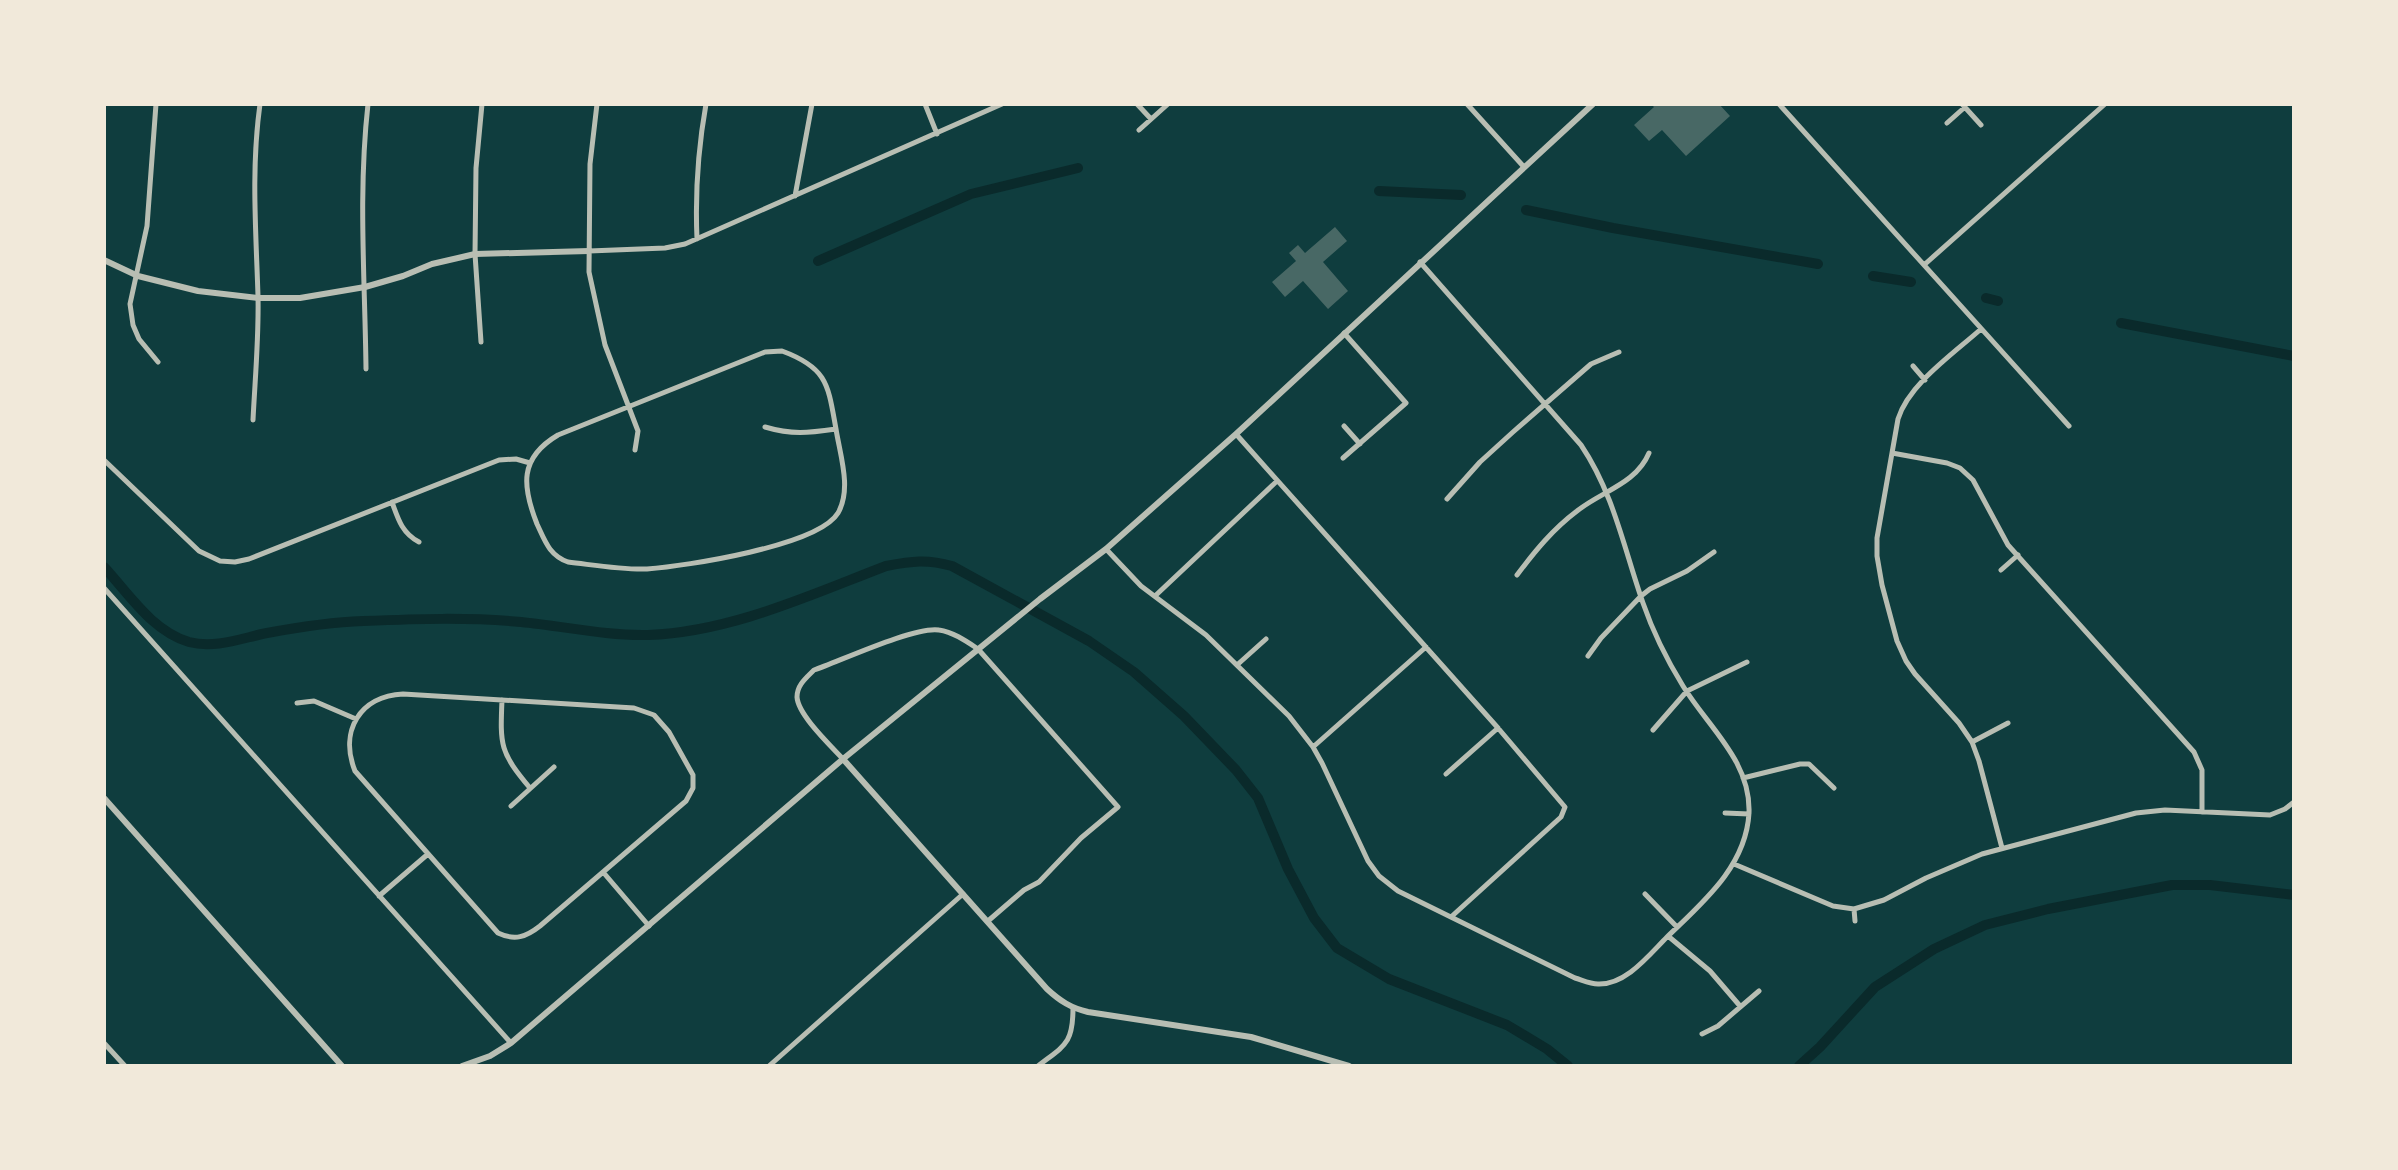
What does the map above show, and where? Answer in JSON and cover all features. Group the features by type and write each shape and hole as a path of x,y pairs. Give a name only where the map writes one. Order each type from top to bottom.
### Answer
{"street":[{"path":"156,104 147,226 130,304 139,339 158,362"},
{"path":"253,420 258,298 254,181 260,104"},
{"path":"366,369 361,230 362,154 368,104"},
{"path":"481,342 475,254 476,168 482,104"},
{"path":"597,104 590,164 589,272 603,338 638,431 635,450"},
{"path":"697,239 695,193 706,104"},
{"path":"795,196 812,104"},
{"path":"925,104 937,134"},
{"path":"104,260 138,276 198,291 258,298 300,298 365,287 432,264 475,254 665,248 697,239 1002,104"},
{"path":"1137,104 1151,119"},
{"path":"1139,130 1168,104"},
{"path":"1467,104 1524,167"},
{"path":"462,1066 490,1056 511,1043 843,759 1106,549 1236,434 1593,104"},
{"path":"1779,104 2069,426"},
{"path":"1924,265 2105,104"},
{"path":"1947,123 1964,106 1981,125"},
{"path":"1106,549 1129,575 1206,635 1289,716 1313,747 1368,861 1379,876 1398,891 1575,978 1599,985 1617,981 1635,968 1717,887 1734,864 1749,814 1743,778 1729,749 1687,691 1658,640 1607,492 1595,466 1581,445 1420,262"},
{"path":"1981,329 1902,405 1877,538 1879,570 1906,661 1972,742 2002,848"},
{"path":"1343,458 1406,403 1344,333"},
{"path":"782,351 800,357 818,370 829,388 844,482 843,499 837,514 826,526 812,534 716,560 645,569 568,562 557,558 546,545 529,503 526,487 530,463 537,450 558,435 629,406 765,352 782,351"},
{"path":"1447,499 1480,462 1591,364 1619,352"},
{"path":"1913,366 1925,380"},
{"path":"1344,426 1360,444"},
{"path":"765,427 799,434 836,429"},
{"path":"1236,434 1565,807 1561,817 1451,917"},
{"path":"1517,575 1552,532 1579,509 1643,468 1649,453"},
{"path":"1892,453 1947,463 1960,468 1973,480 2008,545 2194,752 2202,770 2202,812"},
{"path":"104,460 199,551 220,561 235,562 499,460 516,459 530,463"},
{"path":"1155,596 1277,481"},
{"path":"392,502 402,528 419,542"},
{"path":"1588,656 1641,596 1714,552"},
{"path":"2001,570 2018,555"},
{"path":"104,588 511,1043"},
{"path":"988,921 1024,890 1039,882 1081,838 1118,807 978,649 955,635 937,629 918,631 814,670 801,682 797,698 804,714 1047,989 1073,1008 1251,1037 1349,1066"},
{"path":"1237,665 1266,639"},
{"path":"1313,747 1426,647"},
{"path":"1653,730 1687,691 1747,662"},
{"path":"392,695 634,708 654,715 669,732 693,775 693,788 686,801 529,935 508,937 498,933 355,771 349,739 356,719 372,702 392,695"},
{"path":"502,700 502,747 512,767 530,788"},
{"path":"297,703 314,701 356,719"},
{"path":"1972,742 2008,723"},
{"path":"1446,774 1498,728"},
{"path":"1743,778 1809,764 1834,788"},
{"path":"511,806 554,767"},
{"path":"104,798 342,1066"},
{"path":"1734,864 1833,906 1854,909 1884,900 1926,878 2002,848 2147,811 2270,815 2294,802"},
{"path":"1725,813 1749,814"},
{"path":"379,896 428,854"},
{"path":"603,872 649,927"},
{"path":"769,1066 963,894"},
{"path":"1645,894 1677,927"},
{"path":"1854,909 1855,921"},
{"path":"1668,936 1710,971 1740,1006"},
{"path":"1702,1034 1718,1026 1759,991"},
{"path":"1038,1066 1066,1043 1073,1027 1073,1008"},
{"path":"104,1043 125,1066"}],"building":[{"path":"1651,104 1719,104 1730,116 1686,156 1662,130 1649,141 1634,125 1654,107"},
{"path":"1335,227 1347,241 1323,262 1348,291 1328,309 1303,281 1285,297 1272,282 1296,261 1289,253 1298,245 1305,253"}],"waterway":[{"path":"818,261 971,194 1078,168"},
{"path":"1379,191 1461,195"},
{"path":"1526,210 1818,264"},
{"path":"1873,276 1911,282"},
{"path":"1986,298 1998,301"},
{"path":"2121,323 2294,356"},
{"path":"104,567 152,621 176,637 209,644 315,625 402,620 501,620 632,635 679,632 710,627 770,610 886,566 919,562 952,566 1089,641 1134,672 1184,716 1236,770 1258,798 1288,869 1314,918 1337,948 1389,979 1507,1025 1568,1066"},
{"path":"1799,1066 1875,987 1934,949 1985,925 2048,909 2172,885 2210,885 2294,895"}]}
